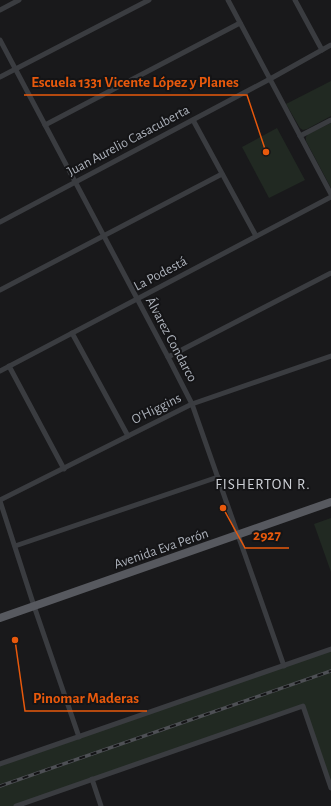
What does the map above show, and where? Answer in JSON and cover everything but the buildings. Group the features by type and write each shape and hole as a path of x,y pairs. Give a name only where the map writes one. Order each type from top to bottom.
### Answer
{"main road":[{"name":"Avenida Eva Perón","path":"0,618 331,502"}],"street":[{"path":"0,10 19,0"},
{"path":"0,77 149,0"},
{"path":"228,0 331,194"},
{"path":"295,0 322,50"},
{"path":"45,124 240,23"},
{"name":"Álvarez Condarco","path":"0,40 138,298 192,404 239,534 284,666"},
{"name":"Juan Aurelio Casacuberta","path":"0,222 270,79 331,45"},
{"path":"193,120 256,236"},
{"path":"300,136 331,120"},
{"path":"0,290 222,174"},
{"name":"La Podestá","path":"0,371 331,197"},
{"path":"168,357 331,273"},
{"path":"72,333 128,436"},
{"name":"O'Higgins","path":"0,500 192,404 331,356"},
{"path":"9,366 64,469"},
{"path":"15,546 218,477"},
{"path":"0,500 34,606 79,737"},
{"path":"0,764 331,649"},
{"path":"16,806 303,706 331,788"},
{"path":"92,779 101,806"}],"shaded area":[{"path":"331,81 331,116 303,130 300,128 286,104"},
{"path":"331,123 331,188 306,141 306,137 308,134"},
{"path":"277,128 305,180 269,198 242,147"},
{"path":"331,518 331,572 314,524"},
{"path":"331,649 331,788 303,706 16,806 0,806 0,764"}],"railway":[{"path":"0,786 331,671"}],"place":[{"name":"Escuela 1331 Vicente López y Planes","path":"266,152"},
{"name":"2927","path":"223,508"},
{"name":"Pinomar Maderas","path":"15,640"}],"district":[{"name":"FISHERTON R.","path":"263,484"}]}
